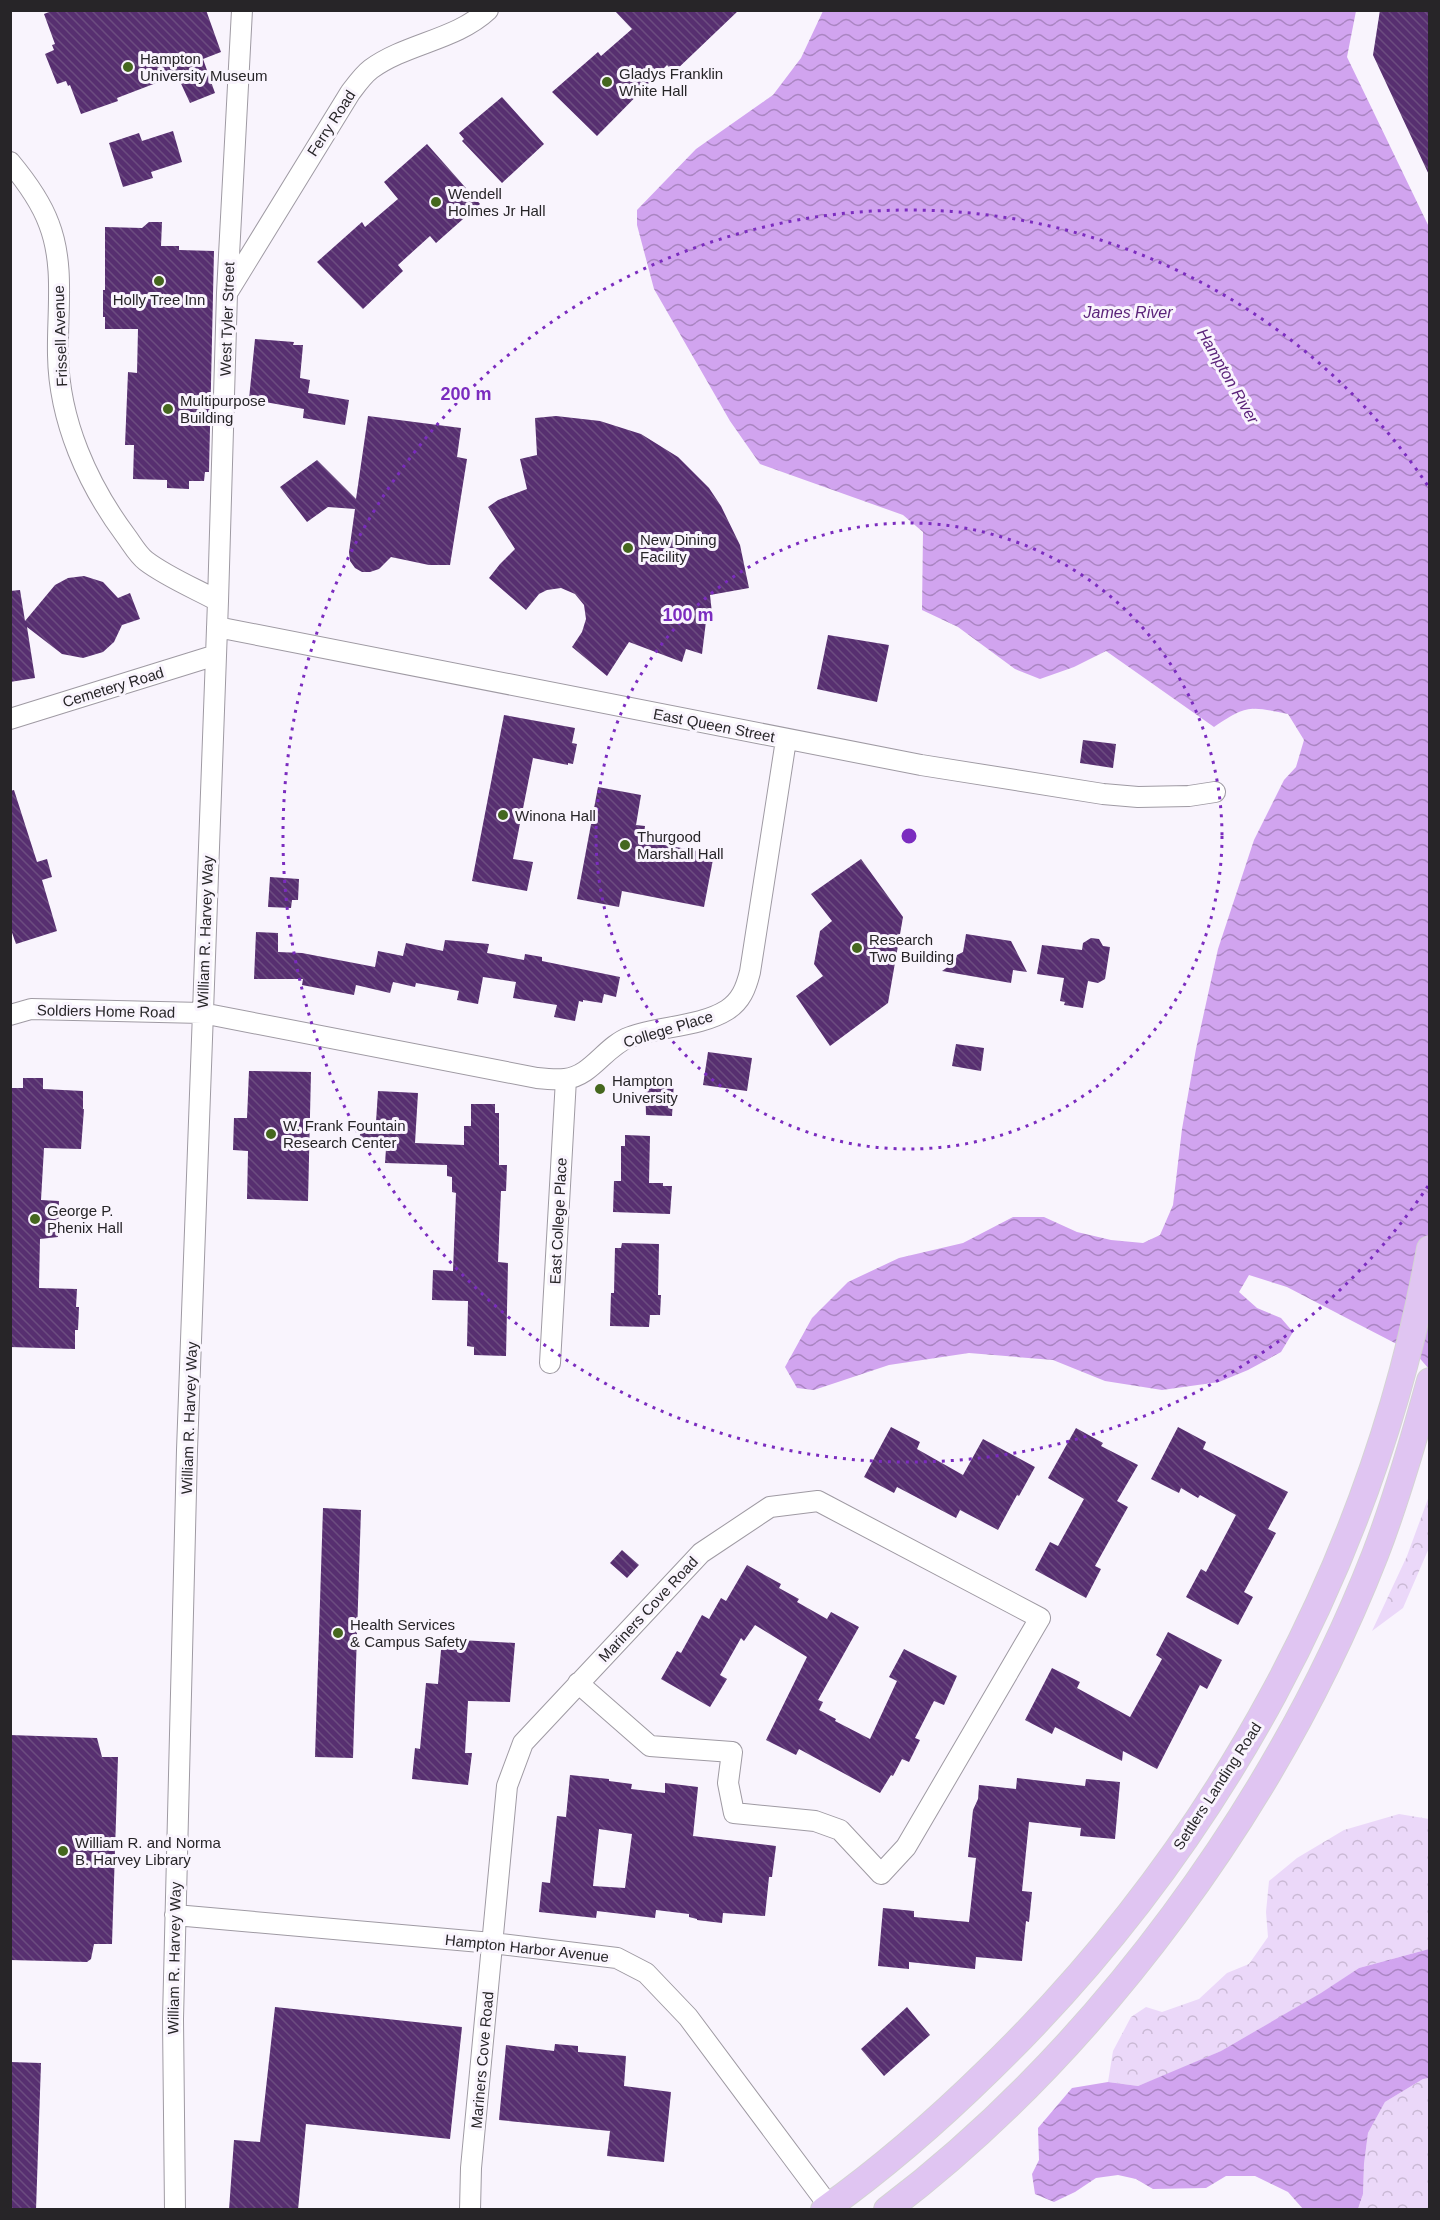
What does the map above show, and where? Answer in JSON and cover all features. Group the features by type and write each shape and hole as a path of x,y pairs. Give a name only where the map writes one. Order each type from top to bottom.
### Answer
{"main road":[{"name":"Settlers Landing Road","path":"828,2208 964,2095 1060,1999 1115,1933 1155,1880 1242,1752 1313,1618 1344,1548 1384,1438 1422,1292 1430,1250"},
{"path":"887,2210 956,2152 1016,2096 1074,2036 1166,1926 1214,1858 1274,1763 1327,1664 1374,1555 1411,1446 1430,1381"}],"street":[{"name":"West Tyler Street","path":"217,627 227,293 242,10"},
{"name":"Ferry Road","path":"227,293 362,77 381,63 460,28 488,10"},
{"name":"Frissell Avenue","path":"10,162 40,204 50,226 58,270 57,356 60,383 65,410 85,470 116,523 145,561 218,601"},
{"name":"William R. Harvey Way","path":"175,2210 172,2019 187,1438 217,627"},
{"name":"East Queen Street","path":"217,627 921,765 1103,794 1170,797 1215,792"},
{"name":"Cemetery Road","path":"10,719 216,655"},
{"name":"College Place","path":"202,1013 537,1078 566,1079 585,1072 614,1046 631,1036 726,1011 738,1001 746,987 750,972 786,740"},
{"name":"Soldiers Home Road","path":"10,1015 31,1009 202,1013"},
{"name":"East College Place","path":"550,1363 566,1079"},
{"name":"Mariners Cove Road","path":"470,2210 471,2168 507,1786 524,1743 579,1683 701,1553 770,1507 818,1501 1040,1618 906,1847 881,1874 840,1830 815,1821 734,1813 728,1783 732,1752 651,1746 579,1683"},
{"name":"Hampton Harbor Avenue","path":"175,1915 492,1943 617,1958 646,1973 688,2017 828,2208"}],"green space":[{"path":"1429,1496 1429,1548 1403,1608 1372,1631 1407,1556"},
{"path":"1399,1814 1429,1819 1429,1949 1359,1968 1322,1993 1221,2051 1171,2073 1138,2086 1108,2082 1113,2051 1131,2017 1146,2007 1162,2012 1199,1999 1227,1973 1249,1964 1268,1937 1266,1912 1269,1881 1297,1858 1344,1830"},
{"path":"1429,2078 1429,2209 1358,2210 1363,2194 1368,2133 1385,2102 1423,2079"}],"water":[{"name":"James River","path":"823,11 1356,11 1347,57 1429,227 1429,1369 1416,1354 1287,1287 1249,1275 1239,1292 1257,1308 1281,1318 1293,1332 1281,1352 1248,1370 1219,1382 1162,1390 1105,1381 1053,1360 969,1353 889,1365 814,1390 797,1388 785,1367 812,1318 848,1282 899,1258 963,1243 1013,1217 1044,1217 1077,1232 1111,1240 1143,1243 1160,1235 1173,1205 1182,1129 1196,1049 1218,949 1254,840 1284,780 1296,767 1304,740 1288,714 1265,710 1242,711 1214,727 1106,651 1074,667 1040,679 1015,669 958,627 922,610 923,532 903,515 760,464 730,421 654,289 637,225 637,210 696,149 773,95 801,58"},
{"path":"1429,1949 1429,2078 1423,2079 1385,2102 1368,2133 1363,2194 1358,2209 1303,2209 1288,2192 1255,2176 1226,2176 1206,2188 1153,2189 1136,2179 1118,2175 1096,2178 1054,2202 1035,2194 1032,2174 1039,2160 1038,2128 1072,2088 1108,2082 1138,2086 1221,2051 1321,1993 1359,1968"}],"building":[{"name":"Hampton University Museum","path":"54,10 206,10 221,52 203,59 215,93 190,103 177,75 117,98 118,101 81,114 70,85 68,86 66,81 57,84 45,54 54,50 52,45 55,44 44,14"},
{"name":"Gladys Franklin White Hall","path":"614,10 739,10 674,72 667,65 597,136 552,92 598,52 601,56 632,29"},
{"path":"1380,10 1430,10 1430,177 1373,55"},
{"path":"502,97 544,144 502,183 462,141 464,139 459,133"},
{"path":"173,131 182,162 151,172 153,178 123,187 109,143 139,133 142,141"},
{"name":"Wendell Holmes Jr Hall","path":"427,144 480,204 436,243 430,236 398,265 403,271 363,309 317,262 362,222 365,227 398,199 384,182"},
{"path":"149,222 162,222 161,246 179,246 179,250 214,251 209,472 205,472 204,481 189,481 189,489 167,488 167,480 133,479 134,445 125,445 128,372 137,373 138,329 105,329 105,317 103,317 105,227 142,228"},
{"path":"255,339 294,342 293,345 303,345 300,378 310,380 308,393 349,400 345,425 303,418 304,409 249,399"},
{"path":"368,416 461,428 457,457 467,459 450,565 429,565 391,557 379,569 362,572 350,561 349,552 355,509 328,507 307,522 280,487 317,460 356,499"},
{"name":"New Dining Facility","path":"556,416 600,421 641,434 678,457 709,488 721,506 740,545 749,588 710,595 712,613 707,613 702,654 686,649 682,662 629,642 607,676 572,647 582,632 586,619 584,605 575,594 561,588 547,590 539,594 526,610 489,578 515,549 488,507 498,500 527,489 520,459 537,455 535,418"},
{"path":"84,576 103,582 118,598 130,593 140,619 122,625 114,642 103,652 83,658 62,654 27,627 35,678 10,682 10,591 20,590 25,621 55,585 68,578"},
{"path":"828,635 889,645 877,702 817,689"},
{"name":"Winona Hall","path":"504,715 575,728 572,743 577,744 573,764 533,758 513,859 533,862 527,891 472,881"},
{"path":"1083,740 1116,744 1113,768 1080,763"},
{"name":"Thurgood Marshall Hall","path":"598,787 641,795 636,825 645,826 643,841 714,854 704,907 622,891 619,907 577,899"},
{"path":"14,790 37,862 47,859 52,877 42,880 57,931 16,944 10,927 10,791"},
{"name":"Research Two Building","path":"861,859 903,917 888,1003 830,1046 796,996 823,976 814,964 820,931 832,921 811,894"},
{"path":"270,877 299,879 298,900 292,900 291,908 268,907"},
{"path":"256,932 278,933 278,952 302,953 375,967 378,951 403,956 406,943 443,951 445,940 489,944 487,953 524,960 525,954 542,957 542,961 620,977 616,997 604,994 602,1003 579,1001 575,1021 554,1017 557,1005 513,998 516,982 483,977 478,1004 457,1000 459,991 416,983 415,987 393,982 390,993 356,985 354,995 302,985 303,979 254,979"},
{"path":"966,934 1011,941 1027,972 1013,970 1011,983 942,971 955,962 957,955 963,952"},
{"path":"1091,938 1099,939 1103,946 1110,947 1105,979 1098,983 1088,981 1083,1008 1064,1005 1065,1002 1060,1001 1064,978 1037,974 1042,945 1082,950 1083,943"},
{"path":"956,1044 984,1048 981,1071 952,1066"},
{"path":"708,1052 752,1058 747,1091 703,1085"},
{"name":"W. Frank Fountain Research Center","path":"249,1071 311,1072 308,1201 247,1199 248,1151 233,1150 234,1118 247,1118"},
{"name":"George P. Phenix Hall","path":"23,1078 43,1078 43,1089 83,1091 81,1149 44,1148 41,1200 59,1201 58,1237 40,1239 39,1288 77,1289 76,1307 79,1307 78,1330 75,1330 75,1349 10,1347 10,1088 23,1088"},
{"path":"645,1079 674,1081 672,1116 646,1115"},
{"path":"378,1091 418,1093 415,1143 464,1145 464,1126 471,1126 471,1104 495,1104 495,1113 499,1113 499,1165 507,1165 506,1191 501,1191 498,1262 508,1263 506,1356 474,1355 474,1347 467,1346 468,1301 432,1300 433,1270 453,1271 456,1193 452,1192 452,1177 447,1176 447,1165 385,1163 386,1149 359,1147 361,1121 376,1122"},
{"path":"625,1135 650,1136 649,1183 663,1183 663,1186 672,1186 670,1214 613,1212 614,1181 621,1181 621,1146 625,1146"},
{"path":"622,1243 659,1244 660,1315 650,1315 649,1327 610,1326 611,1293 614,1293 615,1248 621,1248"},
{"path":"891,1427 920,1442 917,1449 963,1475 983,1439 1035,1467 998,1530 960,1510 956,1518 897,1487 894,1493 864,1477"},
{"path":"1178,1427 1206,1442 1203,1449 1288,1492 1268,1529 1276,1533 1244,1592 1253,1597 1238,1625 1186,1597 1201,1569 1206,1572 1236,1515 1200,1495 1198,1498 1181,1488 1179,1493 1151,1479"},
{"path":"1076,1428 1103,1443 1101,1446 1138,1465 1117,1501 1128,1507 1095,1566 1101,1569 1086,1598 1035,1570 1050,1542 1058,1546 1084,1499 1048,1478"},
{"name":"Health Services & Campus Safety","path":"323,1508 361,1510 353,1758 315,1757"},
{"path":"622,1550 639,1565 627,1578 610,1563"},
{"path":"747,1565 781,1584 779,1588 799,1599 797,1602 827,1619 831,1612 859,1627 818,1700 823,1702 819,1710 836,1719 835,1721 870,1739 897,1681 889,1677 904,1649 957,1676 944,1705 934,1701 915,1738 920,1740 909,1762 902,1759 880,1793 799,1749 796,1755 766,1740 807,1657 755,1625 744,1641 741,1638 720,1675 727,1679 710,1707 661,1679 677,1651 681,1653 702,1615 709,1619 721,1598 726,1601"},
{"path":"1168,1632 1222,1660 1207,1689 1200,1685 1157,1769 1123,1751 1122,1761 1055,1727 1052,1734 1025,1720 1052,1668 1080,1682 1077,1688 1130,1717 1162,1659 1156,1655"},
{"path":"442,1639 515,1643 510,1702 468,1701 465,1753 472,1753 468,1785 412,1779 415,1748 420,1749 426,1683 438,1684"},
{"name":"William R. and Norma B. Harvey Library","path":"10,1735 97,1738 102,1757 118,1757 112,1944 94,1944 91,1959 87,1962 10,1960"},
{"path":"570,1775 609,1779 609,1781 632,1784 631,1789 665,1793 665,1783 698,1787 693,1836 776,1846 772,1877 769,1877 765,1916 723,1913 722,1923 697,1920 689,1917 689,1914 656,1910 655,1918 597,1911 596,1918 539,1912 542,1882 550,1883 557,1816 566,1817","holes":["599,1829 632,1834 625,1888 593,1886"]},
{"path":"1017,1778 1085,1786 1086,1779 1120,1782 1115,1839 1080,1836 1081,1828 1029,1822 1022,1891 1032,1892 1022,1961 976,1957 975,1969 909,1962 909,1969 878,1966 883,1908 914,1911 914,1917 969,1922 976,1858 968,1857 973,1810 978,1799 979,1785 1016,1789"},
{"path":"275,2007 462,2027 450,2139 306,2124 298,2210 229,2210 234,2140 260,2142"},
{"path":"907,2007 930,2035 884,2076 861,2049"},
{"path":"555,2044 578,2046 578,2052 626,2056 624,2086 671,2092 664,2162 607,2156 610,2131 499,2120 506,2045 554,2051"},
{"path":"10,2062 41,2063 36,2210 10,2210"}],"place":[{"name":"Hampton University Museum","path":"128,67"},
{"name":"Gladys Franklin White Hall","path":"607,82"},
{"name":"Wendell Holmes Jr Hall","path":"436,202"},
{"name":"Holly Tree Inn","path":"159,281"},
{"name":"Multipurpose Building","path":"168,409"},
{"name":"New Dining Facility","path":"628,548"},
{"name":"Winona Hall","path":"503,815"},
{"name":"Thurgood Marshall Hall","path":"625,845"},
{"name":"Research Two Building","path":"857,948"},
{"name":"Hampton University","path":"600,1089"},
{"name":"W. Frank Fountain Research Center","path":"271,1134"},
{"name":"George P. Phenix Hall","path":"35,1219"},
{"name":"Health Services & Campus Safety","path":"338,1633"},
{"name":"William R. and Norma B. Harvey Library","path":"63,1851"}],"water label":[{"name":"Hampton River","path":"1228,376"}]}
